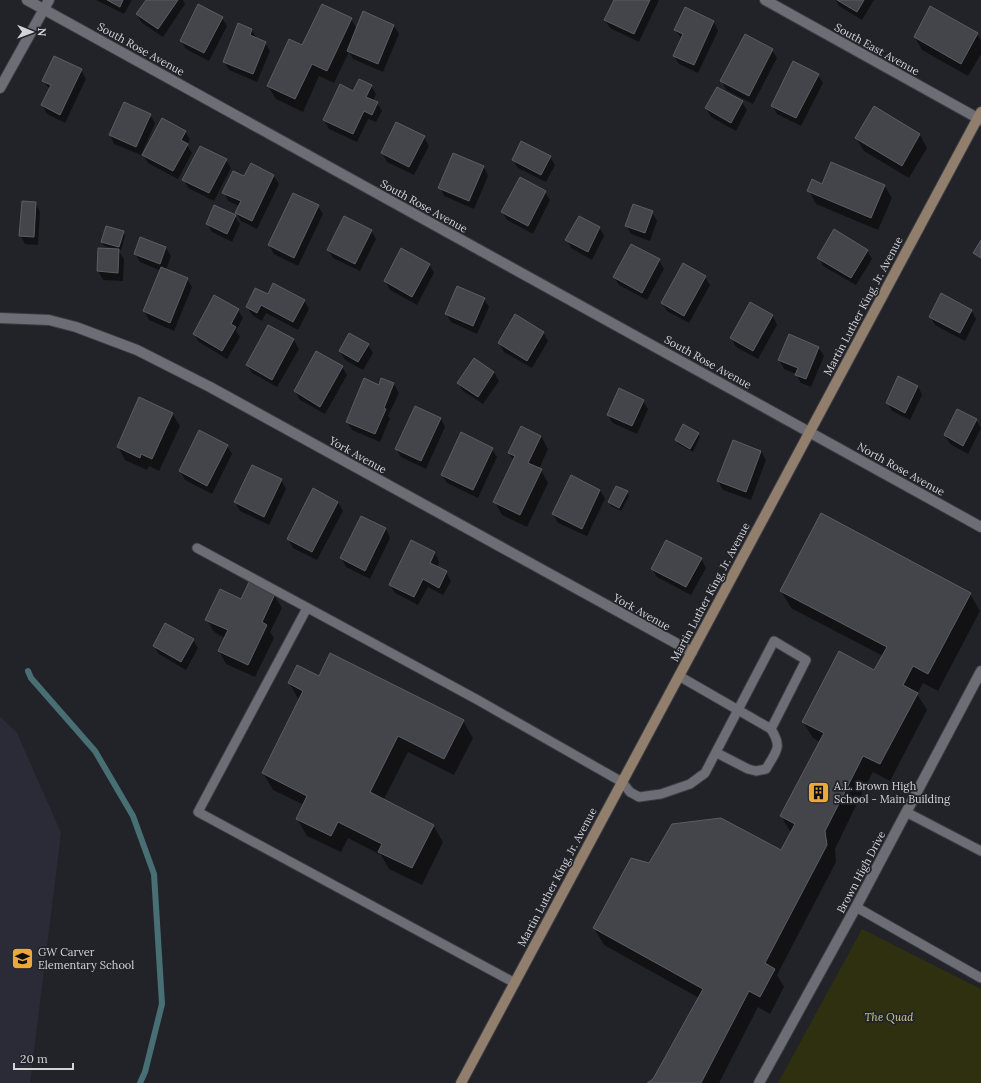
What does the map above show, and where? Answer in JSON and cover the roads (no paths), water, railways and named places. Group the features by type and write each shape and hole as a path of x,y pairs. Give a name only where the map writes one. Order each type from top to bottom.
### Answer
{"main road":[{"name":"Martin Luther King, Jr. Avenue","path":"461,1083 980,117"}],"street":[{"name":"South Rose Avenue","path":"27,0 46,5 810,432"},
{"name":"South East Avenue","path":"765,0 980,117"},
{"path":"0,88 46,5"},
{"name":"York Avenue","path":"0,318 49,320 76,326 137,350 216,391 692,652"},
{"name":"North Rose Avenue","path":"810,432 981,526"},
{"name":"Brown High Drive","path":"759,1083 856,907 981,671"}],"lane":[{"path":"197,548 476,698 622,782 630,792 639,797 661,794 690,784 705,773 774,641 806,660 771,729"},
{"path":"307,608 198,812 514,983"},
{"path":"679,676 771,729 778,739 778,749 766,769 756,771 748,769 716,753"},
{"path":"906,812 981,851"},
{"path":"856,907 981,978"}],"waterway":[{"path":"28,671 31,678 95,751 133,816 154,874 162,1004 145,1072 140,1083"}],"place":[{"name":"A.L. Brown High School - Main Building","path":"819,792"},
{"name":"GW Carver Elementary School","path":"23,958"}],"park label":[{"name":"The Quad","path":"889,1017"}]}
